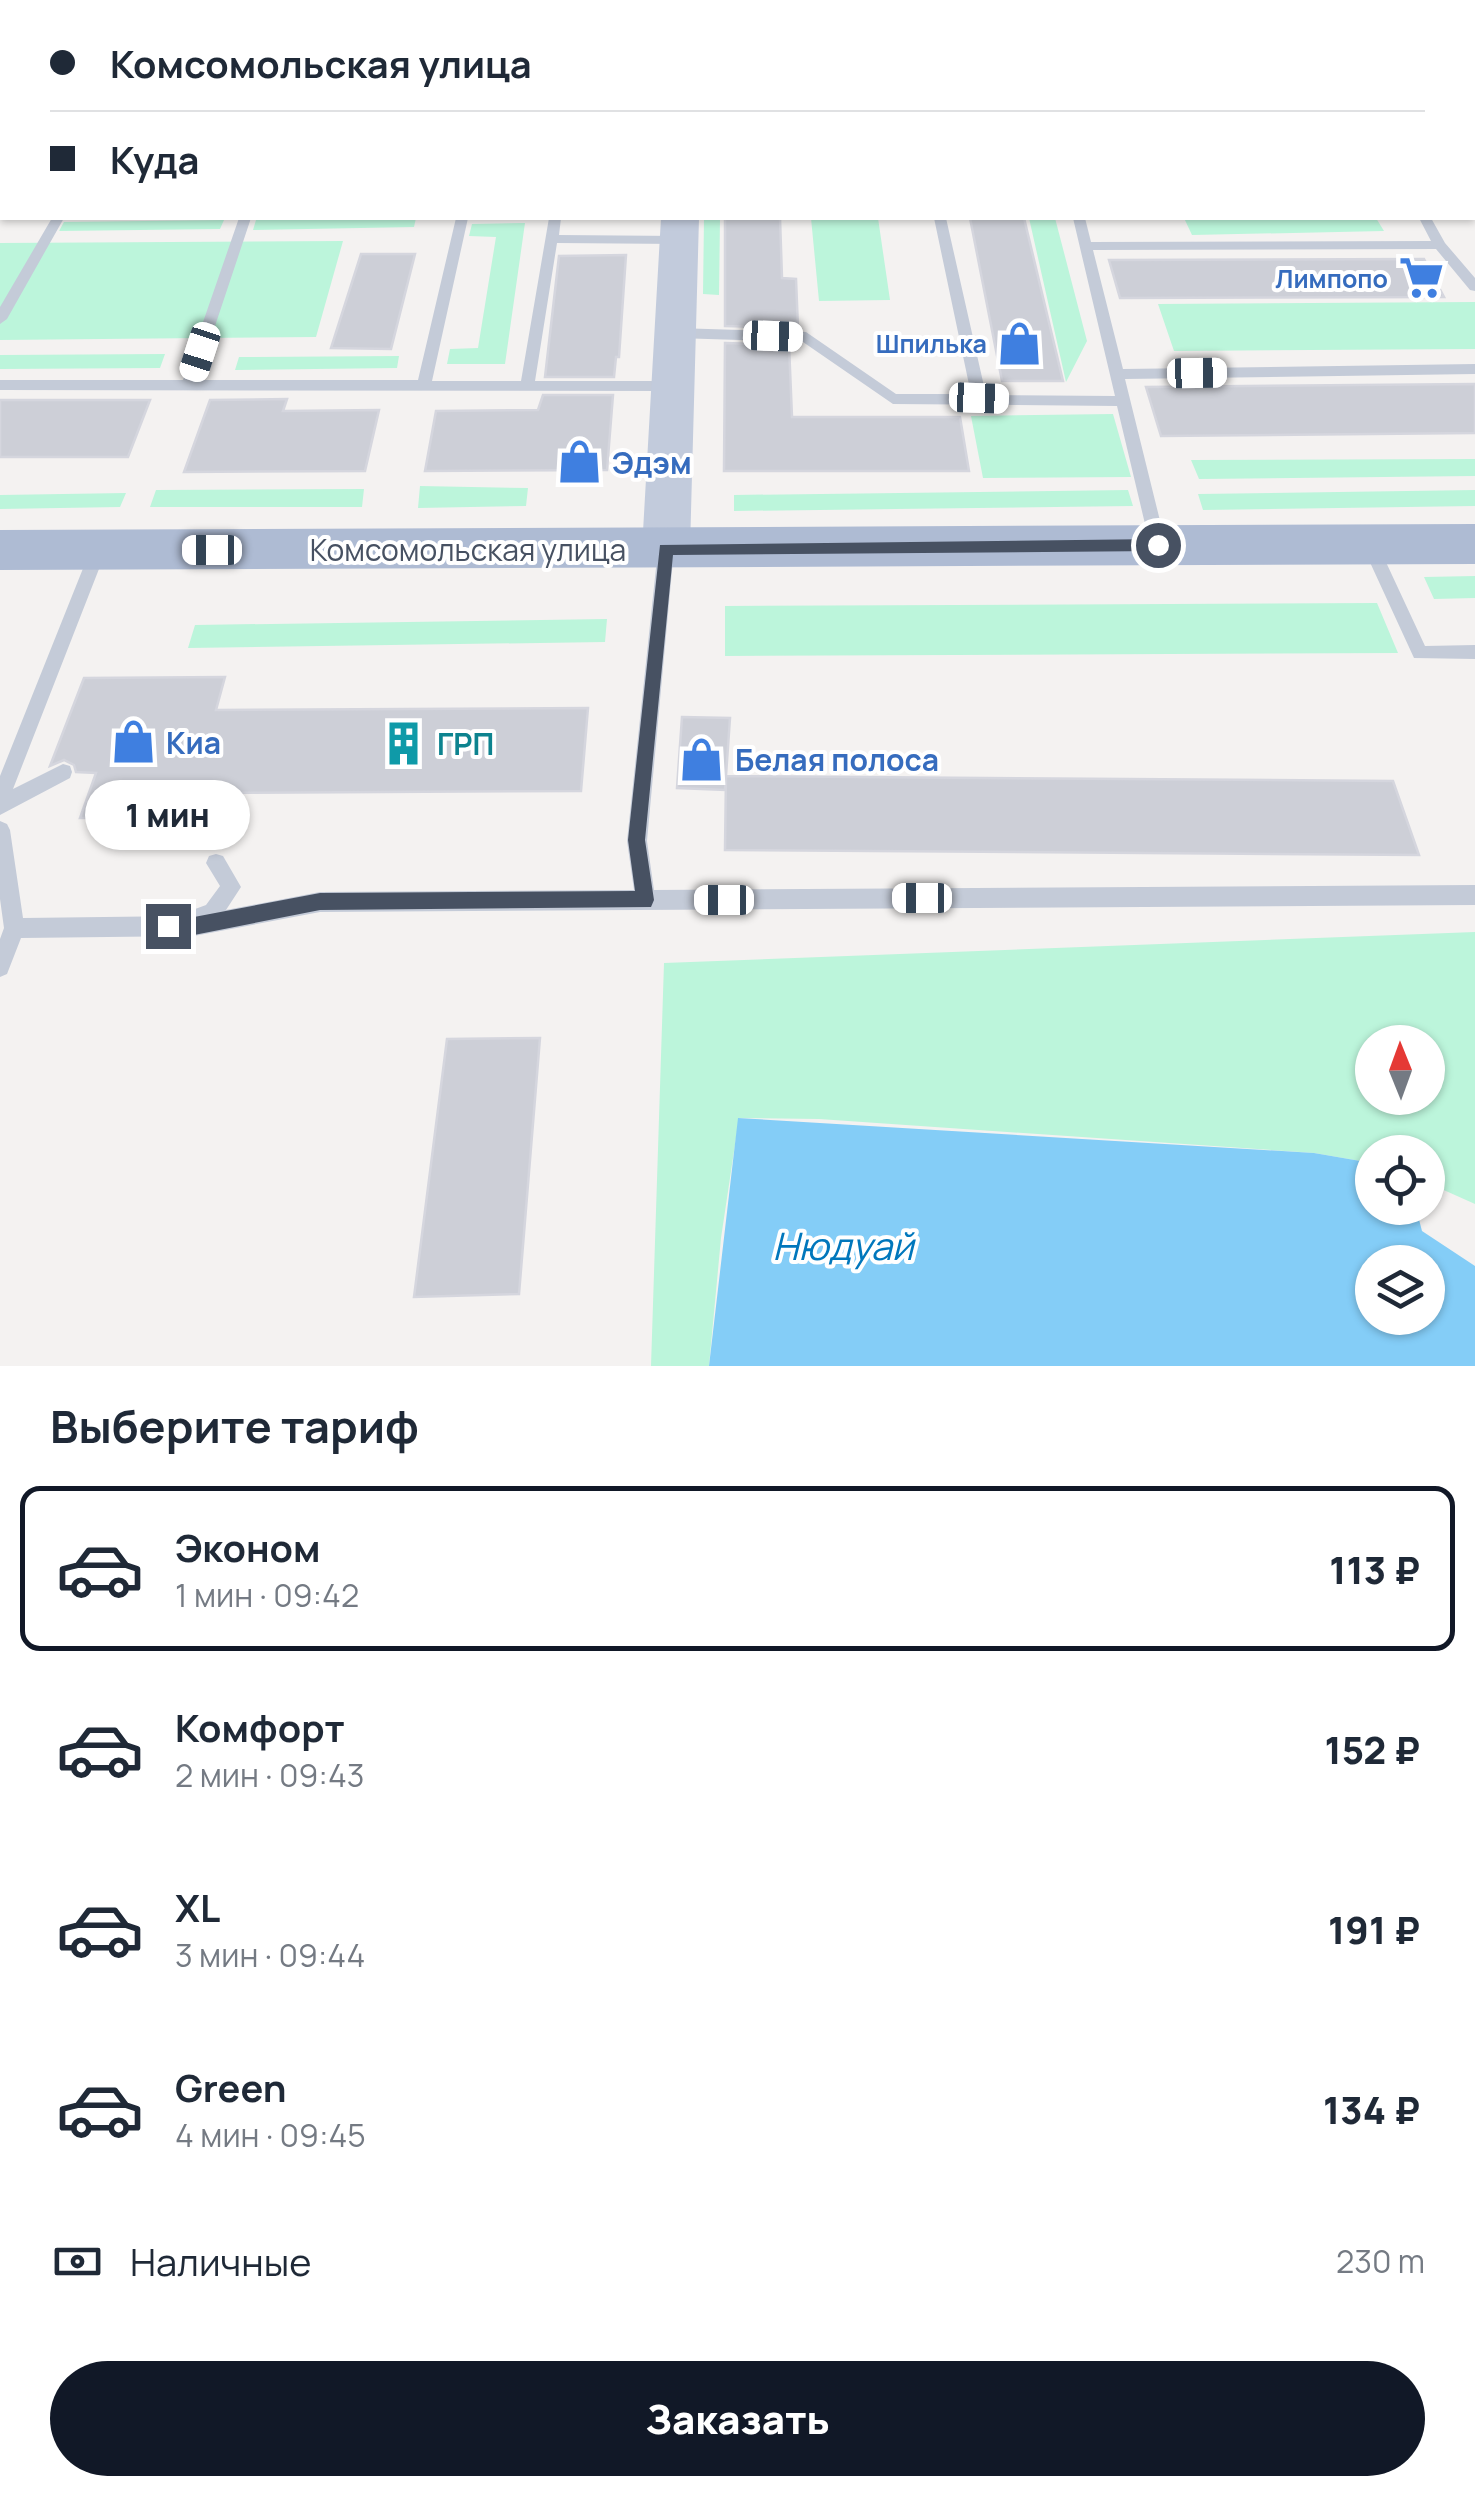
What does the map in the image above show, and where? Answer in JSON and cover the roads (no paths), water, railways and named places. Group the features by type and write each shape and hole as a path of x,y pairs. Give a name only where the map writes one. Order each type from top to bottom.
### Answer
{"main road":[{"name":"Комсомольская улица","path":"0,550 1475,544"}],"street":[{"path":"666,549 680,229"}],"lane":[{"path":"0,320 57,220"},
{"path":"188,386 244,220"},
{"path":"424,385 462,220"},
{"path":"527,386 554,220"},
{"path":"940,220 979,398"},
{"path":"1080,220 1158,545"},
{"path":"1425,220 1475,288"},
{"path":"551,239 680,229"},
{"path":"1087,246 1440,245"},
{"path":"675,333 806,337 893,398 1122,401"},
{"path":"1118,374 1475,369"},
{"path":"0,385 672,386"},
{"path":"1370,544 1420,652 1475,652"},
{"path":"645,900 636,840 666,549"},
{"path":"0,803 98,550"},
{"path":"0,803 63,772"},
{"path":"0,830 14,928 0,967"},
{"path":"168,926 213,912 223,902 231,887 216,863"},
{"path":"14,928 194,926 320,902 1475,895"}],"water":[{"name":"Нюдуай","path":"738,1118 1314,1153 1355,1160 1355,1225 1420,1225 1422,1231 1443,1245 1355,1245 1355,1335 1445,1335 1445,1246 1475,1266 1475,1366 709,1366"}],"place":[{"name":"Лимпопо","path":"1421,278"},
{"name":"Шпилька","path":"1020,343"},
{"name":"Эдэм","path":"579,462"},
{"name":"Киа","path":"133,742"},
{"name":"ГРП","path":"404,743"},
{"name":"Белая полоса","path":"702,759"}]}
